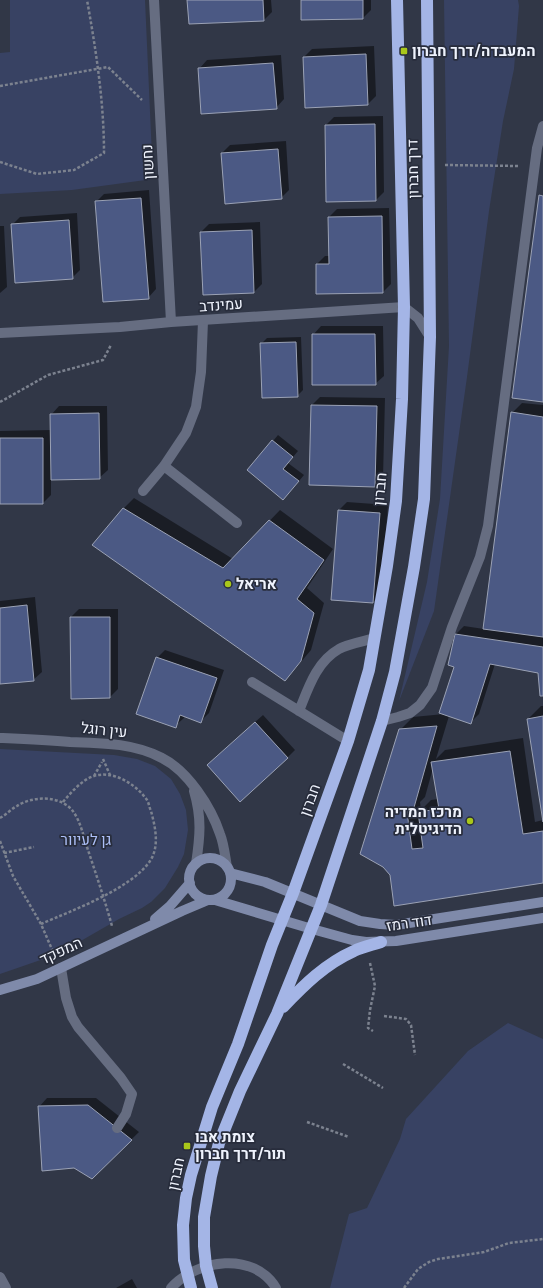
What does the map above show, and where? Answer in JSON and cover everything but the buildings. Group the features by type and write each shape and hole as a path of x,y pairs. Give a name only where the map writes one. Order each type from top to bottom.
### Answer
{"highway":[{"name":"דרך חברון","path":"397,0 404,307"},
{"name":"דרך חברון","path":"427,0 430,337"},
{"name":"חברון","path":"191,1288 184,1260 184,1224 186,1198 191,1175 212,1106 238,1044 254,995 348,741 369,670 387,566 396,500 402,399 404,307"},
{"path":"212,1288 206,1266 204,1217 211,1176 219,1143 240,1091 277,1014 321,905 382,721 395,672 414,567 424,499 430,337"},
{"path":"277,1014 307,982 338,958 380,942"}],"street":[{"name":"נחשון","path":"154,0 171,322"},
{"path":"382,721 410,713 420,705 432,688 452,627 480,557 488,526 502,406 535,166 543,126"},
{"name":"עמינדב","path":"0,333 120,327 171,322 404,307"},
{"path":"404,307 418,318 430,337"},
{"path":"143,492 164,466 186,433 196,407 201,372 204,321"},
{"path":"164,466 237,523"},
{"path":"299,711 315,674 326,658 339,649 375,638"},
{"path":"252,682 348,741"},
{"name":"עין רוגל","path":"0,738 123,745 147,751 164,758 179,769 204,801 216,822 223,843 228,870"},
{"name":"עין רוגל","path":"193,785 200,821 196,864"},
{"path":"212,900 222,897 227,892 231,879 228,870 222,862 215,859 202,860 191,869 189,876 192,890 196,895 202,898 282,920"},
{"path":"228,870 293,893"},
{"name":"המפקד","path":"133,934 157,918 170,906 190,883"},
{"name":"דוד רמז","path":"293,893 360,921 396,925 543,902"},
{"name":"המפקד","path":"0,990 37,979 182,911 212,900"},
{"name":"דוד רמז","path":"282,920 352,940 380,942 543,918"},
{"path":"61,968 66,998 72,1016 78,1026 121,1078 132,1094 126,1114 117,1128"},
{"path":"171,1288 187,1275 206,1266 230,1263 255,1269 264,1274 276,1288"},
{"path":"0,1277 6,1288"}],"path":[{"path":"0,162 36,174 74,170 104,153 104,132 97,69 87,0"},
{"path":"0,86 108,67 160,119"},
{"path":"429,165 535,166"},
{"path":"0,402 48,375 103,360 120,327"},
{"path":"94,776 103,762 110,775"},
{"path":"42,924 104,896 125,884 141,872 151,860 155,847 156,831 147,801 138,790 125,781 110,775 94,776 86,780 62,803"},
{"path":"0,818 18,805 32,800 48,798 62,803 71,809 78,821 104,896 110,919"},
{"path":"0,841 13,876 42,924 54,955"},
{"path":"4,853 34,847"},
{"path":"369,956 375,986 368,1028 373,1031"},
{"path":"384,1016 406,1019 411,1026 415,1055"},
{"path":"344,1064 383,1088"},
{"path":"307,1122 349,1137"},
{"path":"404,1288 418,1269 429,1262 438,1259 484,1252 509,1243 543,1239"}],"green space":[{"path":"10,0 145,0 153,179 72,190 0,194 0,53 10,52"},
{"path":"444,0 518,0 519,6 514,69 503,121 489,211 434,611 399,701 427,582 440,499 449,346"},
{"name":"גן לעיוור","path":"0,749 114,755 137,759 155,766 171,779 180,794 186,810 188,830 184,854 178,867 165,888 151,902 58,954 0,974"},
{"path":"508,1023 543,1039 543,1288 330,1288 349,1214 367,1208 400,1139 406,1119 468,1051"}],"place":[{"name":"המעבדה/דרך חברון","path":"404,51"},
{"name":"אריאל","path":"228,584"},
{"name":"מרכז המדיה הדיגיטלית","path":"470,821"},
{"name":"צומת אבו תור/דרך חברון","path":"187,1146"}]}
